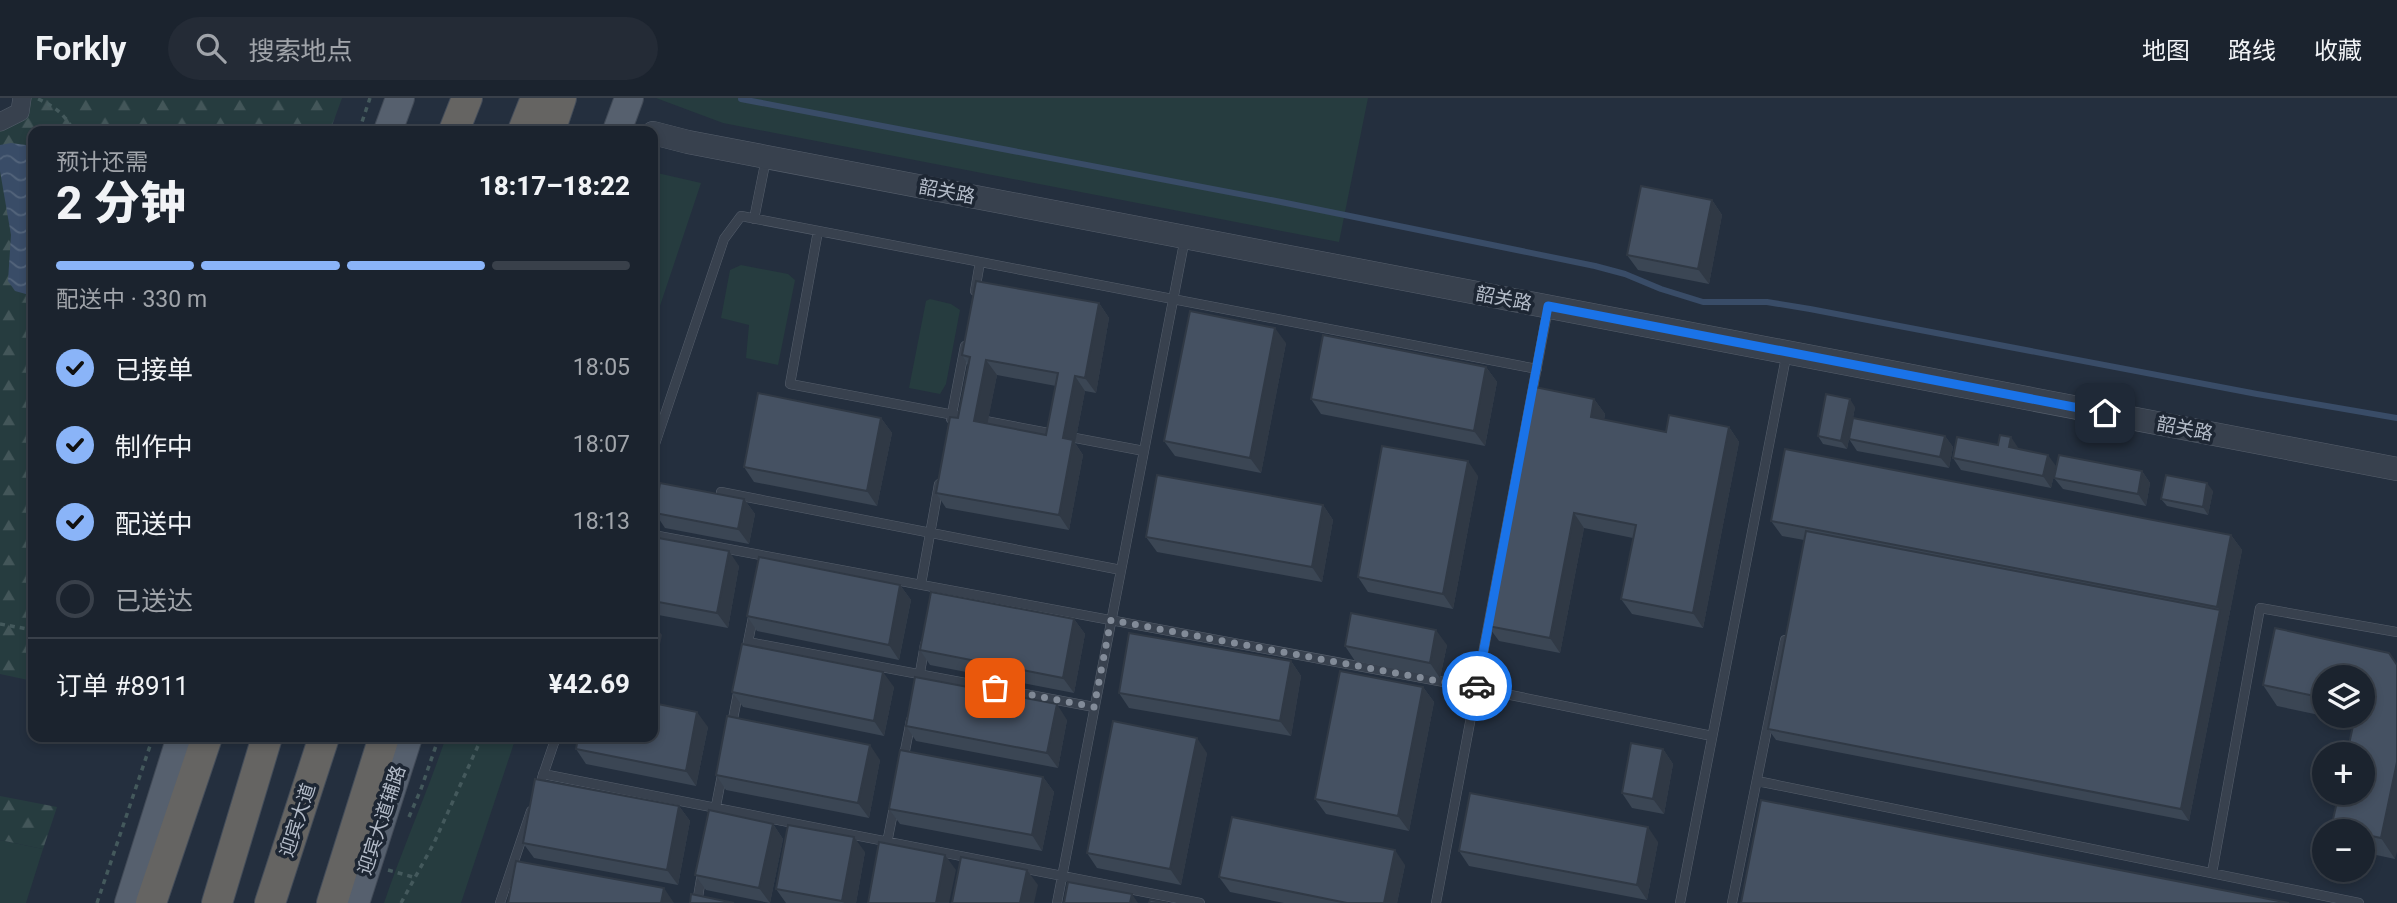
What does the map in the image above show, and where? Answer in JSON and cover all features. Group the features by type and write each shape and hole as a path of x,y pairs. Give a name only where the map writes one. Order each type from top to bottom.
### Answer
{"highway":[{"path":"456,126 467,98"},
{"path":"473,126 483,98"},
{"path":"525,126 536,98"},
{"path":"552,126 561,98"},
{"path":"151,903 205,742"},
{"path":"217,903 265,742"},
{"name":"迎宾大道","path":"270,903 322,742"},
{"path":"332,903 382,742"}],"main road":[{"path":"390,126 400,98"},
{"path":"129,903 179,742"},
{"name":"迎宾大道辅路","path":"355,903 406,742"}],"street":[{"path":"0,122 20,112 22,98"},
{"path":"622,117 638,126"},
{"name":"韶关路","path":"658,134 2397,469"}],"lane":[{"path":"754,219 767,156"},
{"path":"658,435 724,239 741,216 1537,369"},
{"path":"818,231 790,384 1144,451"},
{"path":"1056,903 1185,237"},
{"path":"973,300 980,262"},
{"path":"1436,903 1548,306"},
{"path":"949,428 966,339"},
{"path":"1680,903 1787,352"},
{"path":"920,584 942,468"},
{"path":"720,492 1121,570"},
{"path":"658,536 1476,688 1712,736"},
{"path":"763,568 765,555"},
{"path":"934,600 936,587"},
{"path":"743,669 755,605"},
{"path":"2212,873 2260,608 2397,632"},
{"path":"1732,903 1788,625"},
{"path":"917,687 927,637"},
{"path":"748,642 1094,707"},
{"path":"729,738 740,683"},
{"path":"900,777 912,712"},
{"path":"539,787 554,742"},
{"path":"713,819 724,765"},
{"path":"543,774 1200,903"},
{"path":"1757,781 2359,903"},
{"path":"885,853 897,789"},
{"path":"500,903 535,800"},
{"path":"696,903 704,867"}],"path":[{"path":"36,98 54,106 71,126"},
{"path":"361,126 370,98"},
{"path":"0,624 28,629"},
{"path":"97,903 151,742"},
{"path":"401,903 439,831 480,742"},
{"path":"385,870 413,877"}],"green space":[{"path":"29,98 342,98 332,126 28,126 28,680 0,674 0,128"},
{"path":"656,98 1368,98 1339,242 723,123"},
{"path":"658,173 701,183 658,312"},
{"path":"741,265 788,274 795,280 778,365 746,358 749,325 721,318 730,270"},
{"path":"930,299 951,304 960,310 946,384 940,394 909,388 926,301"},
{"path":"444,742 514,742 461,903 384,903 399,861"},
{"path":"0,796 57,807 43,849 0,840"},
{"path":"0,840 43,849 26,903 0,903"}],"water":[{"path":"11,143 28,145 28,295 15,291 8,281 11,235 0,171 0,145"}],"building":[{"path":"1641,186 1712,200 1698,269 1627,255"},
{"path":"976,281 1099,303 1085,378 1075,376 1063,438 1073,440 1059,515 936,493 950,417 958,418 970,357 962,355","holes":["986,360 1058,373 1046,435 974,421"]},
{"path":"1190,311 1275,328 1250,458 1164,441"},
{"path":"1323,335 1486,367 1474,431 1311,399"},
{"path":"1535,387 1594,399 1591,417 1666,432 1669,415 1729,427 1693,613 1621,599 1636,525 1574,513 1550,638 1488,626"},
{"path":"758,393 881,418 867,491 744,467"},
{"path":"1826,394 1850,399 1841,441 1818,436"},
{"path":"1853,418 1945,436 1940,457 1849,439"},
{"path":"2000,435 2011,437 2009,447 2048,455 2043,476 1953,458 1957,437 1998,445"},
{"path":"1382,446 1468,461 1443,594 1358,577"},
{"path":"1785,449 2231,535 2217,607 1771,521"},
{"path":"2059,455 2142,471 2138,494 2054,478"},
{"path":"1157,475 1323,505 1312,567 1146,537"},
{"path":"2166,475 2207,483 2203,507 2161,499"},
{"path":"660,483 744,499 738,529 658,514"},
{"path":"1806,531 2220,610 2181,809 1768,729"},
{"path":"658,538 729,551 717,613 658,602"},
{"path":"759,557 900,585 889,645 747,616"},
{"path":"931,592 1074,619 1063,678 920,650"},
{"path":"1351,613 1436,630 1430,663 1345,646"},
{"path":"2275,628 2389,653 2397,665 2397,762 2381,838 2375,837 2375,819 2333,819 2336,805 2375,805 2375,742 2350,742 2352,728 2375,728 2375,665 2312,665 2312,695 2263,685"},
{"path":"1129,633 1291,661 1280,721 1119,693"},
{"path":"742,644 883,672 874,721 732,692"},
{"path":"1340,671 1423,687 1398,816 1315,799"},
{"path":"915,677 1057,704 1047,753 906,726"},
{"path":"658,704 697,712 686,771 576,749 577,742 658,742"},
{"path":"727,716 870,745 858,803 716,775"},
{"path":"1113,721 1197,738 1170,869 1087,853"},
{"path":"1631,743 1663,749 1653,799 1622,793"},
{"path":"900,750 1043,777 1032,835 889,809"},
{"path":"535,779 679,806 667,870 523,843"},
{"path":"1470,793 1648,827 1637,885 1459,851"},
{"path":"1761,800 2289,903 1741,903"},
{"path":"709,810 773,824 759,888 695,875"},
{"path":"1232,817 1395,850 1384,903 1347,903 1219,877"},
{"path":"788,825 854,837 842,901 776,889"},
{"path":"879,842 945,855 936,903 868,903"},
{"path":"961,857 1027,870 1020,903 952,903"},
{"path":"516,861 664,888 661,903 508,903"},
{"path":"1068,882 1132,894 1130,903 1064,903"},
{"path":"691,894 734,903 690,903"}],"waterway":[{"path":"741,99 1281,202 1595,266 1703,302 1767,302 1810,309 2397,418"}],"way so far":[{"path":"995,688 1094,707 1111,620 1476,688 1477,686"}],"route":[{"path":"1477,686 1548,306 2105,413"}]}
